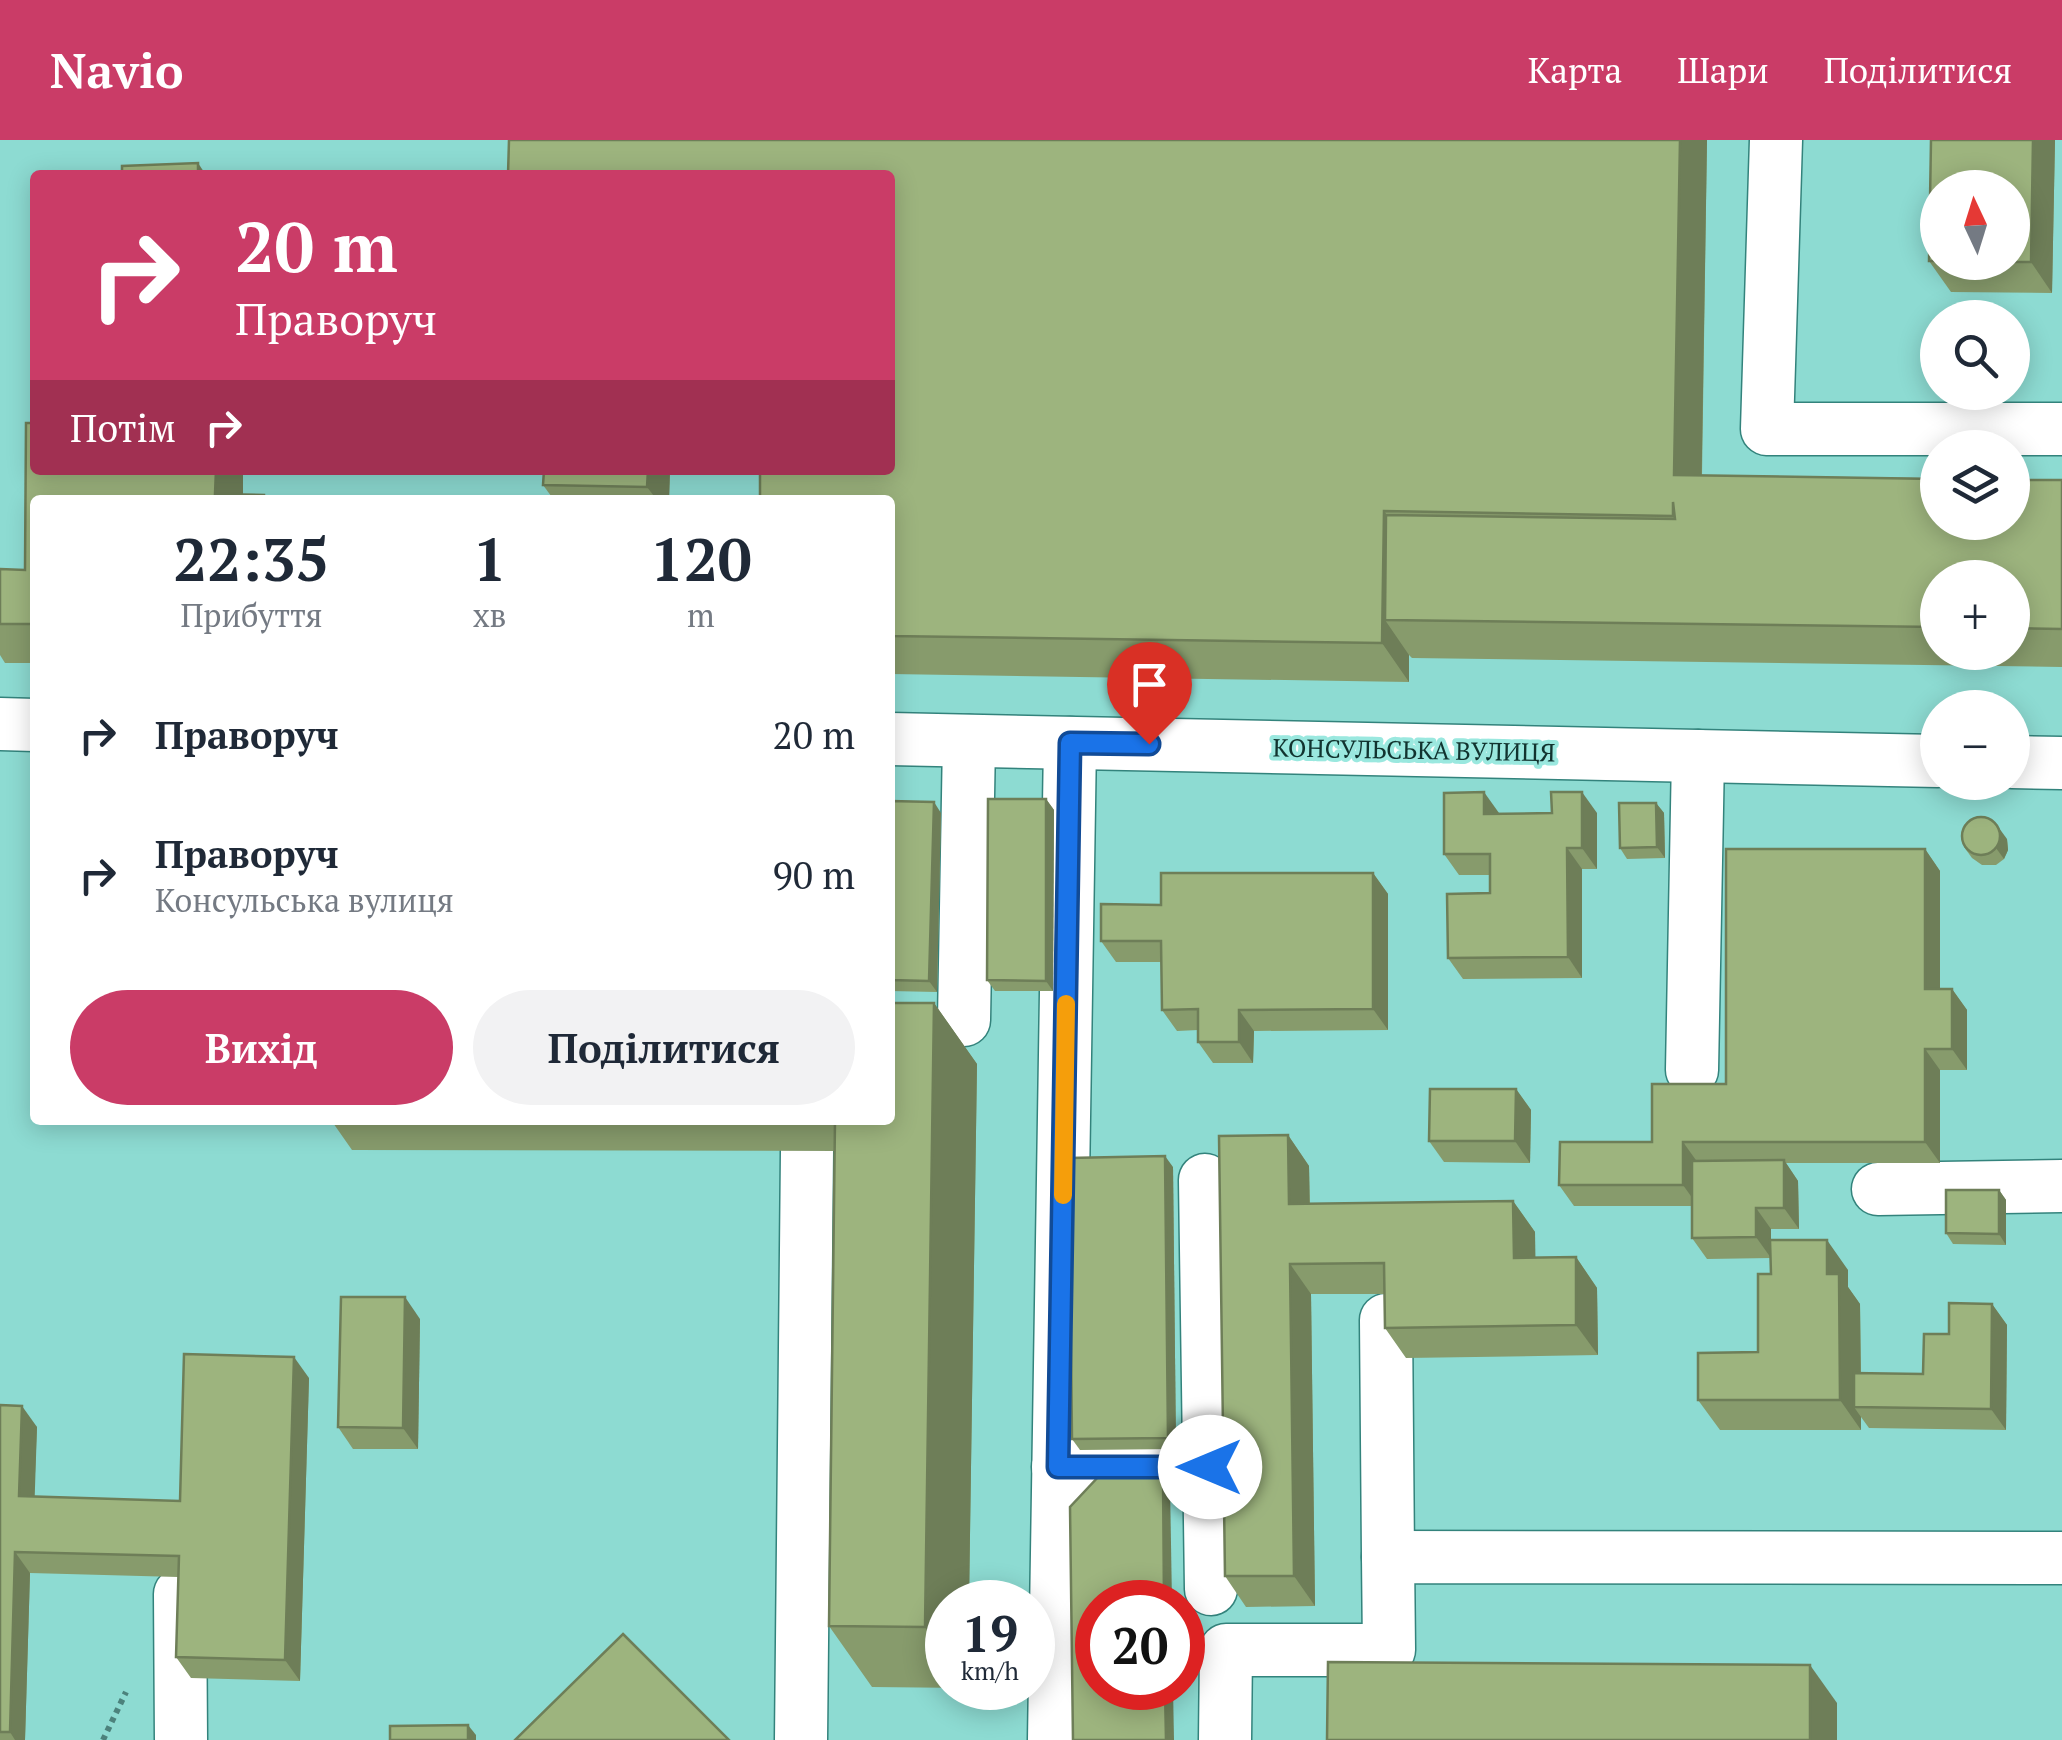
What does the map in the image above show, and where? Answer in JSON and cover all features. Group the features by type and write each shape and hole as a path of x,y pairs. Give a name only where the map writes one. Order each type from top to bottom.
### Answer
{"street":[{"path":"1776,140 1767,429 2062,429"},
{"path":"0,724 30,725"},
{"name":"КОНСУЛЬСЬКА ВУЛИЦЯ","path":"895,740 1920,761"},
{"path":"964,1020 969,741"},
{"path":"1054,1740 1070,743"},
{"path":"1692,1070 1698,756"},
{"path":"2030,762 2062,763"},
{"path":"802,1740 807,1151"},
{"path":"1205,1180 1211,1589"},
{"path":"1878,1189 2062,1186"},
{"path":"1225,1740 1226,1650 1389,1650 1386,1320"},
{"path":"1058,1467 1210,1467"},
{"path":"1388,1557 2062,1558"},
{"path":"180,1577 181,1740"}],"building":[{"path":"509,140 1680,140 1674,475 1920,479 1920,540 2030,540 2030,480 2062,480 2062,629 2030,628 2030,560 1920,560 1920,627 1385,620 1386,515 1675,519 1673,502 1673,516 1384,511 1382,643 895,636 895,495 760,495 760,475 895,475 895,170 508,170"},
{"path":"1931,140 2033,140 2031,262 2030,170 1931,170"},
{"path":"198,163 198,170 122,170 122,166"},
{"path":"26,423 30,423 30,475 216,475 215,494 264,495 30,495 30,624 0,624 0,569 25,570"},
{"path":"544,475 648,475 647,487 543,485"},
{"path":"1484,792 1484,814 1552,813 1551,792 1582,792 1582,848 1567,848 1568,957 1448,958 1447,894 1490,893 1490,854 1444,854 1444,793"},
{"path":"988,799 1046,799 1046,981 987,980"},
{"path":"895,801 934,802 929,981 895,980"},
{"path":"1619,803 1656,803 1657,847 1620,848"},
{"path":"1981,817 1995,822 2000,836 1995,850 1981,855 1967,850 1962,836 1967,822"},
{"path":"1726,849 1925,849 1925,989 1952,989 1952,1049 1925,1049 1925,1142 1683,1142 1683,1185 1559,1185 1560,1142 1652,1142 1652,1084 1726,1084"},
{"path":"1161,873 1373,873 1373,1009 1239,1010 1239,1042 1198,1042 1198,1009 1162,1010 1161,941 1101,941 1101,904 1161,905"},
{"path":"895,1003 934,1003 925,1627 829,1626 835,1125 895,1125"},
{"path":"1430,1089 1516,1089 1515,1141 1429,1141"},
{"path":"1288,1135 1289,1204 1513,1201 1514,1258 1576,1257 1576,1325 1385,1328 1384,1263 1290,1264 1294,1576 1225,1576 1219,1136"},
{"path":"1165,1156 1168,1438 1072,1439 1069,1158"},
{"path":"1784,1160 1784,1208 1756,1208 1756,1237 1692,1238 1692,1161"},
{"path":"1946,1190 1999,1190 1999,1234 1946,1233"},
{"path":"1770,1240 1827,1240 1827,1274 1839,1274 1840,1400 1698,1400 1698,1353 1758,1352 1758,1274 1771,1274"},
{"path":"341,1297 405,1297 403,1428 338,1427"},
{"path":"1949,1303 1992,1304 1991,1409 1854,1407 1854,1373 1923,1374 1924,1334 1949,1334"},
{"path":"184,1354 294,1357 285,1660 176,1657 179,1556 15,1552 10,1732 0,1732 0,1405 22,1406 19,1496 180,1501"},
{"path":"1163,1473 1164,1580 1075,1580 1075,1710 1165,1710 1166,1740 1073,1740 1070,1507 1101,1474"},
{"path":"623,1634 729,1740 515,1740"},
{"path":"1328,1662 1810,1665 1810,1740 1327,1740"},
{"path":"468,1725 468,1740 390,1740 390,1726"}],"slow traffic":[{"path":"1063,1195 1066,1004"}],"route":[{"path":"1149,744 1070,743 1058,1467 1210,1467"}]}
